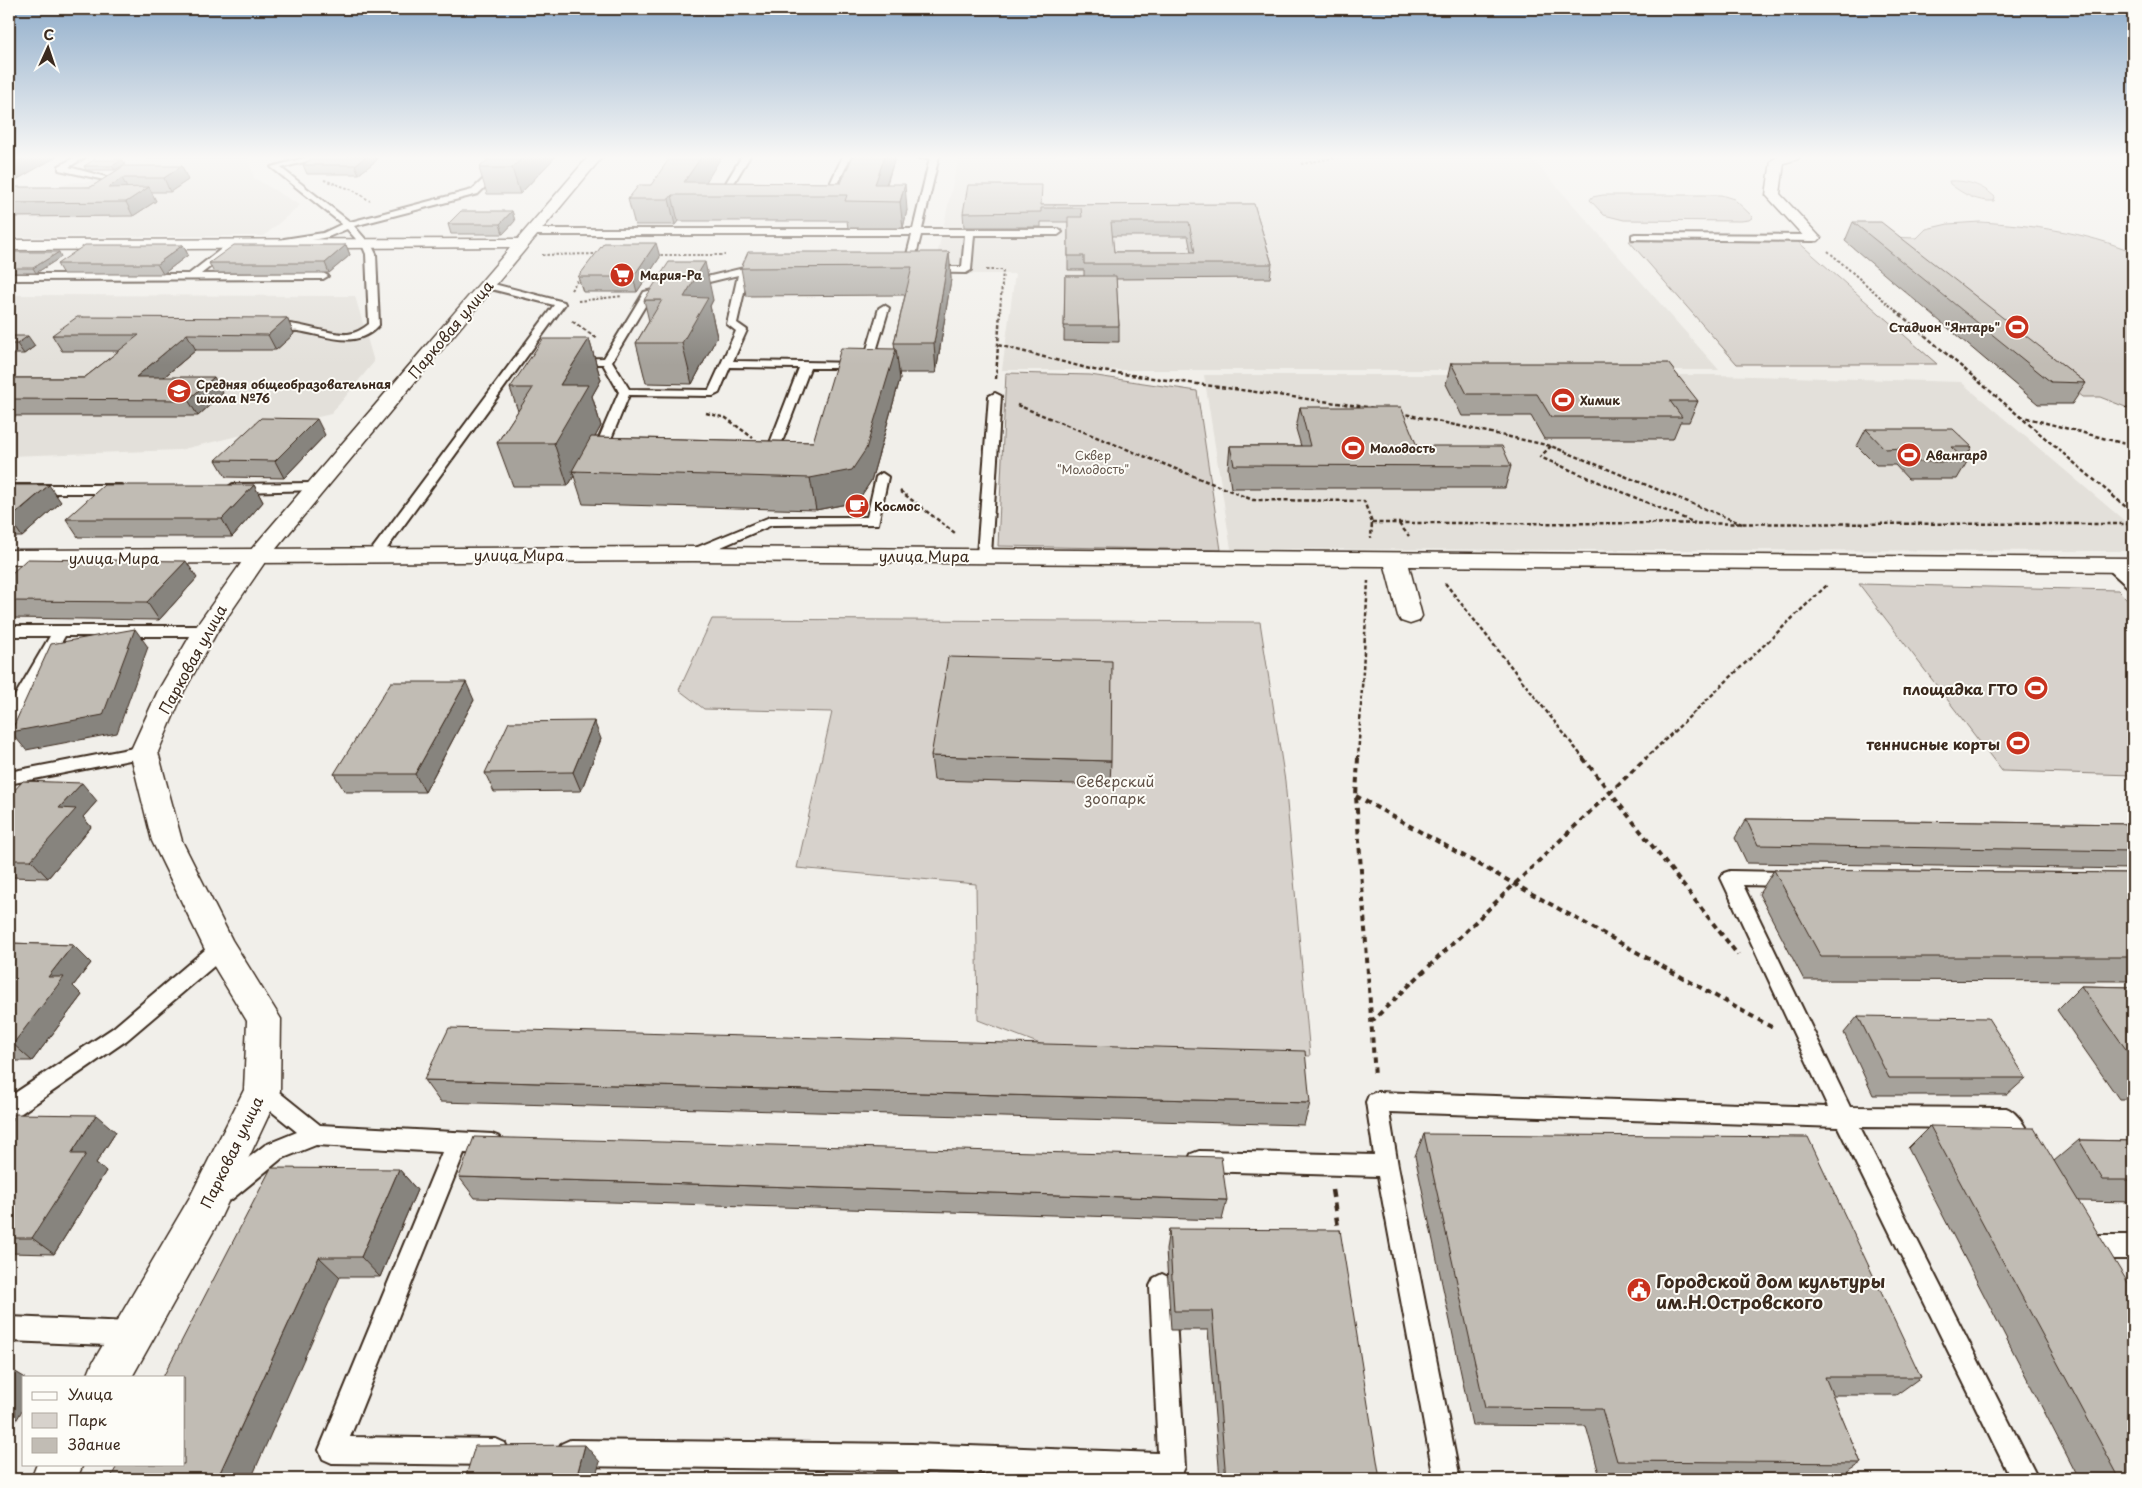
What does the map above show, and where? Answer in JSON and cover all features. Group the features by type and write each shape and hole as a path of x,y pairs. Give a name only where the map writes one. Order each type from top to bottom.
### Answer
{"street":[{"name":"Парковая улица","path":"109,1376 204,1210 262,1091 264,1019 220,950 167,840 144,752 171,691 205,631 257,557 538,225"},
{"path":"1801,225 1813,238"},
{"path":"11,247 365,244 527,238"},
{"name":"улица Мира","path":"9,557 693,554 984,555 2123,565"},
{"path":"1395,559 1410,616"},
{"path":"52,1479 60,1466"}],"lane":[{"path":"191,277 232,245 310,239 347,225"},
{"path":"253,328 302,328 333,338 346,338 368,331 374,326 371,254 365,244 348,225"},
{"path":"919,225 903,270 966,270 970,232"},
{"path":"527,238 917,232 1058,232"},
{"path":"1635,237 1813,238"},
{"path":"607,361 647,294 744,271 773,270"},
{"path":"625,392 713,393 742,330 732,324 744,271"},
{"path":"9,277 323,276"},
{"path":"375,555 524,360 560,304 486,286"},
{"path":"727,364 867,366 884,308"},
{"path":"568,361 607,361"},
{"path":"607,361 625,392"},
{"path":"754,452 773,452 806,365"},
{"path":"619,450 600,450 625,392"},
{"path":"984,555 995,396"},
{"path":"693,554 770,521 873,521 882,477"},
{"path":"223,488 315,487"},
{"path":"9,489 135,489"},
{"path":"2123,565 2133,584"},
{"path":"9,631 205,631"},
{"path":"9,719 60,631"},
{"path":"9,778 144,752"},
{"path":"1809,879 1730,878 1844,1117 2025,1479"},
{"path":"9,1109 14,1108 120,1034 220,950"},
{"path":"262,1091 316,1135"},
{"path":"1447,1479 1376,1102 1844,1117 2006,1118 2036,1166"},
{"path":"204,1210 240,1176 273,1152 316,1135 516,1145"},
{"path":"457,1143 332,1450 519,1452"},
{"path":"1180,1161 1387,1166"},
{"path":"2099,1271 2080,1239 2133,1247"},
{"path":"548,1453 911,1468 1172,1467 1162,1286"},
{"path":"9,1328 131,1334"}],"path":[{"path":"1813,238 2133,512"},
{"path":"966,270 1003,270 995,396 1254,500 1364,501 1372,523 1356,796 1376,1102"},
{"path":"556,310 604,343 607,361"},
{"path":"998,345 1094,370 1376,408"},
{"path":"698,411 726,418 773,452"},
{"path":"1396,412 1551,446 1742,524"},
{"path":"2018,415 2133,446"},
{"path":"1551,446 1540,457 1698,524"},
{"path":"882,477 984,555"},
{"path":"1372,523 2133,524"},
{"path":"1399,524 1739,956"},
{"path":"1371,1022 1849,564"},
{"path":"1356,796 1812,1050"},
{"path":"1328,1165 1341,1243"}],"shaded area":[{"path":"9,225 276,225 264,236 9,237"},
{"path":"944,225 1591,225 1719,370 1002,370 1015,274 933,274"},
{"name":"Средняя общеобразовательная школа №76","path":"9,295 355,296 374,362 331,414 179,450 9,456"},
{"path":"1204,375 1717,375 1961,382 2133,528 2133,551 1231,549"}],"green space":[{"path":"1942,225 2022,225 2096,239 2133,252 2133,410 2100,397 2083,397 1883,237 1917,238 1926,229"},
{"path":"1629,241 1797,241 1937,364 1737,364"},
{"name":"Сквер \"Молодость\"","path":"1006,373 1090,375 1197,391 1221,550 998,546"},
{"name":"площадка ГТО","path":"1859,584 2118,590 2133,605 2133,775 2002,771"},
{"name":"Северский зоопарк","path":"712,619 1260,622 1285,781 1310,1056 1048,1047 978,1020 976,884 797,868 832,712 704,709 679,690"}],"building":[{"path":"1068,225 1111,225 1114,252 1195,252 1190,225 1260,225 1272,264 1084,264 1084,256 1068,256"},
{"path":"1857,225 1885,225 2086,383 2051,382"},
{"path":"604,243 656,243 633,277 578,277"},
{"path":"85,245 183,245 157,264 57,264"},
{"path":"234,245 346,245 325,263 209,263"},
{"path":"9,252 59,252 33,268 9,268"},
{"path":"748,252 949,252 934,343 894,343 912,267 741,268"},
{"path":"669,262 705,262 684,297 708,298 682,343 636,343 662,300 644,300"},
{"path":"1065,276 1116,276 1119,326 1064,326"},
{"path":"77,317 287,318 268,335 187,334 136,377 214,377 188,400 9,399 9,378 84,378 139,335 52,335"},
{"path":"9,336 28,336 17,344 9,344"},
{"path":"543,339 589,339 560,385 588,385 554,443 497,443 533,388 510,388"},
{"path":"841,348 896,349 866,449 852,470 810,478 572,471 591,437 813,442"},
{"path":"1451,363 1668,363 1698,401 1670,401 1682,417 1551,417 1537,394 1467,394"},
{"path":"1300,407 1401,407 1417,446 1502,446 1511,466 1234,465 1230,446 1310,446"},
{"path":"261,418 317,419 275,461 216,460"},
{"path":"1866,429 1953,429 1972,447 1951,447 1967,462 1918,462 1904,448 1885,449"},
{"path":"9,485 49,485 9,519"},
{"path":"104,485 254,485 222,519 66,519"},
{"path":"27,559 186,561 147,602 9,601 9,576"},
{"path":"135,629 103,715 11,732 51,644"},
{"path":"948,657 1112,661 1111,761 931,756"},
{"path":"391,682 466,682 415,774 334,774"},
{"path":"594,721 573,772 485,773 509,722"},
{"path":"23,781 82,783 59,808 76,809 31,860 9,860 9,796"},
{"path":"1746,819 2133,824 2133,851 1758,845"},
{"path":"1774,870 2133,873 2133,957 1821,957"},
{"path":"9,943 73,945 48,977 64,977 13,1044 9,1044"},
{"path":"2081,986 2133,987 2133,1059"},
{"path":"1858,1016 1988,1018 2026,1078 1889,1078"},
{"path":"449,1028 1305,1051 1310,1103 424,1080"},
{"path":"15,1114 96,1115 71,1154 86,1154 32,1238 9,1238 9,1124"},
{"path":"1930,1126 2034,1128 2133,1291 2133,1479 2120,1479"},
{"path":"1424,1134 1808,1137 1921,1377 1825,1377 1861,1463 1617,1461 1602,1409 1485,1408"},
{"path":"474,1137 1221,1157 1227,1200 459,1177"},
{"path":"2079,1140 2133,1141 2133,1180 2103,1180"},
{"path":"271,1168 399,1169 361,1257 319,1257 217,1479 110,1479 117,1466 185,1466 185,1376 164,1376"},
{"path":"1169,1229 1340,1230 1380,1479 1226,1479 1212,1311 1174,1311"},
{"path":"585,1445 576,1479 465,1479 475,1446"},
{"path":"1018,1475 1020,1479 935,1479 935,1476"},
{"path":"291,1477 404,1477 403,1479 290,1479"}],"place":[{"name":"Мария-Ра","path":"622,275"},
{"name":"Стадион \"Янтарь\"","path":"2017,327"},
{"name":"Средняя общеобразовательная школа №76","path":"179,391"},
{"name":"Химик","path":"1563,400"},
{"name":"Молодость","path":"1353,448"},
{"name":"Авангард","path":"1909,455"},
{"name":"Космос","path":"857,506"},
{"name":"площадка ГТО","path":"2036,688"},
{"name":"теннисные корты","path":"2018,743"},
{"name":"Городской дом культуры им.Н.Островского","path":"1639,1290"}]}
